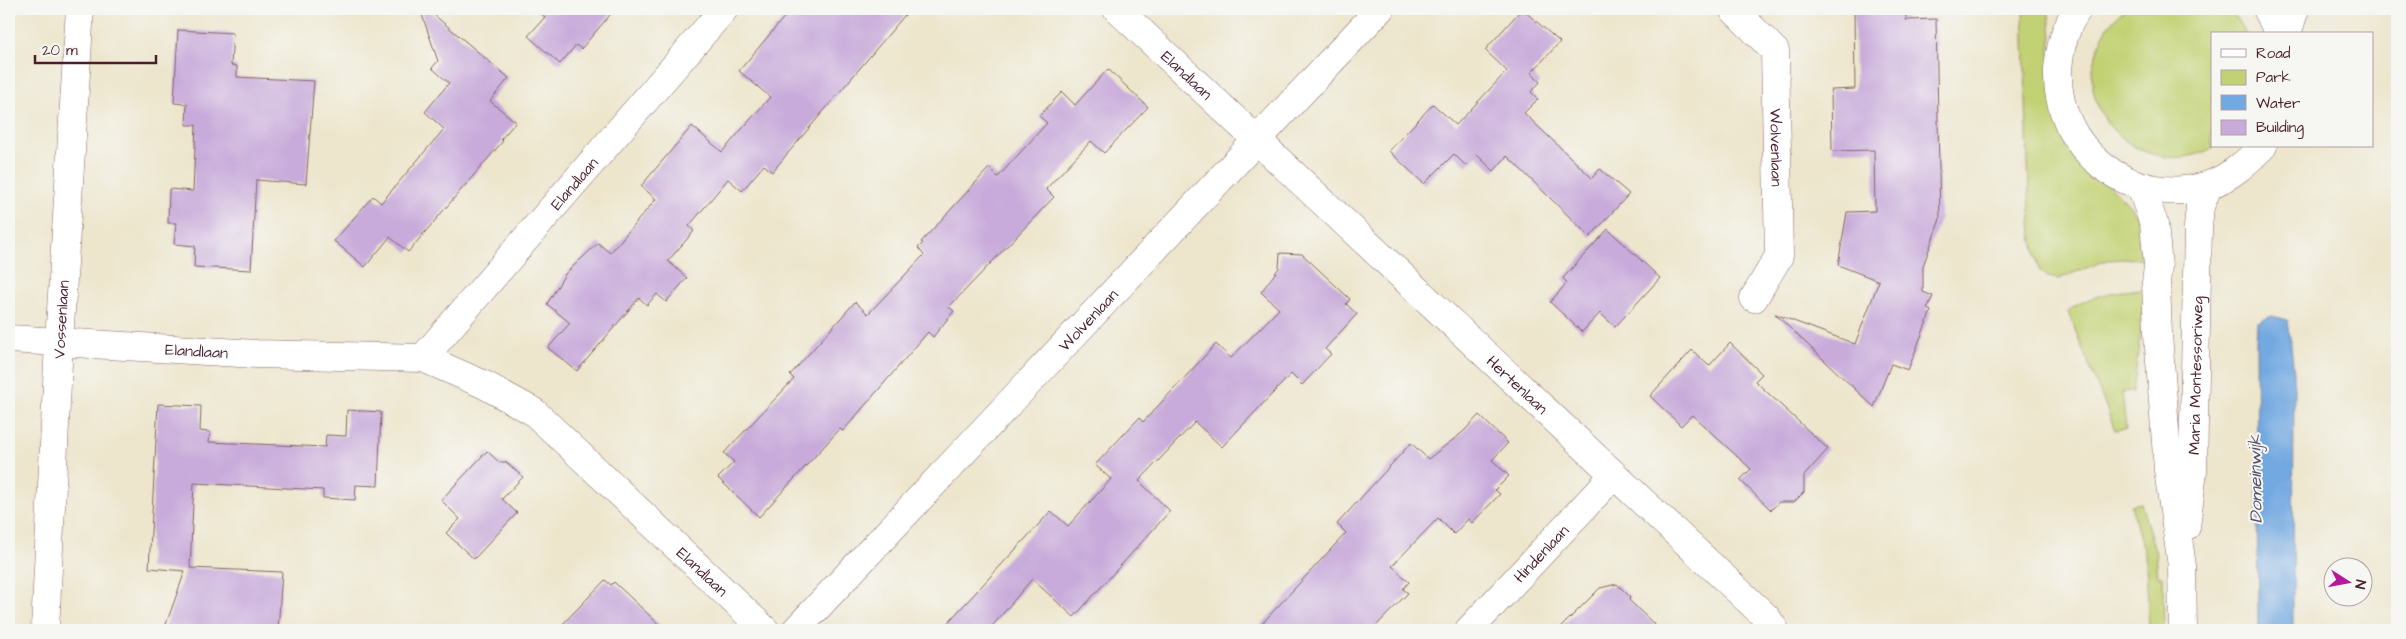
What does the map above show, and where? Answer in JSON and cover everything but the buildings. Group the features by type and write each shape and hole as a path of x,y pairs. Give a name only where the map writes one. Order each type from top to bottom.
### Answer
{"street":[{"name":"Vossenlaan","path":"45,630 59,342 80,9"},
{"name":"Elandlaan","path":"423,358 724,9"},
{"name":"Elandlaan","path":"1117,9 1258,139"},
{"name":"Wolvenlaan","path":"796,630 1380,9"},
{"name":"Wolvenlaan","path":"1733,9 1775,51 1779,256 1754,298"},
{"path":"2267,9 2278,32"},
{"path":"2288,32 2295,9"},
{"path":"2072,12 2059,51 2057,86 2065,120 2083,150 2110,172 2142,187 2175,191 2208,185 2240,169 2261,148"},
{"name":"Hertenlaan","path":"1258,139 1613,476 1766,617 1775,630"},
{"name":"Maria Montessoriweg","path":"2182,566 2193,472 2198,227 2200,206 2208,185"},
{"name":"Maria Montessoriweg","path":"2142,187 2154,224 2158,266 2156,283 2158,334 2168,470 2182,566 2183,630"},
{"name":"Elandlaan","path":"9,339 256,354 423,358 485,385 534,412 765,630"},
{"name":"Hindenlaan","path":"1470,630 1613,476"}],"green space":[{"path":"2023,9 2048,9 2052,36 2049,54 2108,184 2130,206 2140,224 2144,243 2144,258 2107,260 2058,279 2048,277 2039,270 2032,235 2029,194"},
{"path":"2126,9 2225,9 2236,18 2245,32 2211,32 2212,148 2196,155 2175,157 2154,155 2135,147 2118,135 2105,119 2096,100 2092,78 2093,69 2103,35 2120,13"},
{"path":"2145,289 2146,311 2143,312 2133,393 2131,391 2122,392 2126,429 2115,430 2068,312 2084,301 2104,294"},
{"path":"2141,503 2156,554 2158,576 2163,576 2164,630 2149,630 2146,561 2131,505"}],"water":[{"path":"2272,316 2288,320 2294,372 2293,630 2258,630 2256,341 2257,322"}],"water label":[{"name":"Domeinwijk","path":"2255,479"}]}
